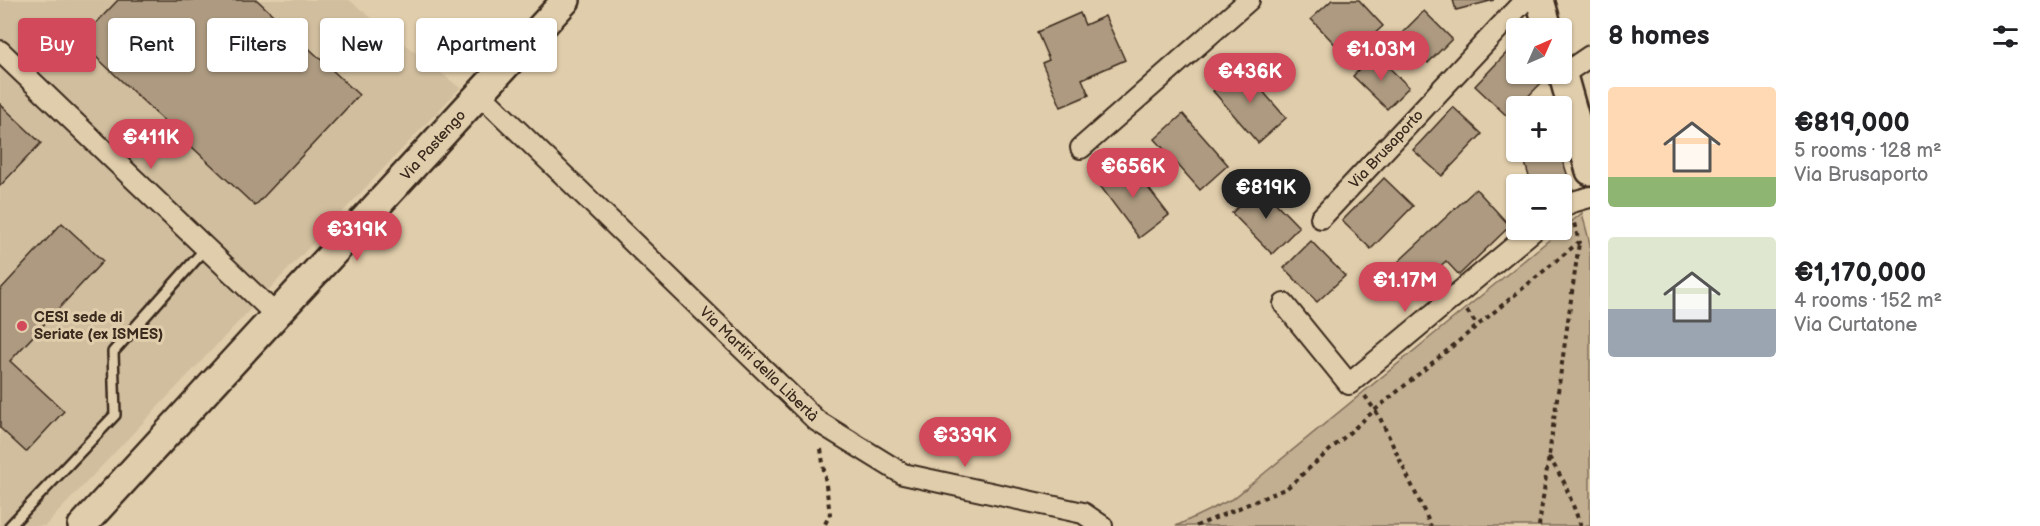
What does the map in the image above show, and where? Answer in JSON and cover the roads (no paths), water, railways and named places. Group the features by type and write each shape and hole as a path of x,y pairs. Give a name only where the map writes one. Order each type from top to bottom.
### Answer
{"street":[{"name":"Via Pastengo","path":"82,526 116,493 566,0"},
{"path":"1081,148 1249,0"},
{"name":"Via Brusaporto","path":"1321,218 1525,0"},
{"path":"1540,0 1545,18"},
{"path":"0,51 277,316"},
{"path":"1572,67 1590,56"},
{"path":"1565,84 1590,171"},
{"name":"Via Martiri della Libertà","path":"480,94 817,421 903,474 1083,513 1102,526"},
{"path":"1572,203 1590,197"},
{"path":"1284,304 1349,384 1522,240"},
{"name":"Via Pastengo","path":"97,526 116,493"}],"lane":[{"path":"10,526 116,415 113,352 206,248"}],"place":[{"name":"CESI sede di Seriate (ex ISMES)","path":"22,326"}]}
